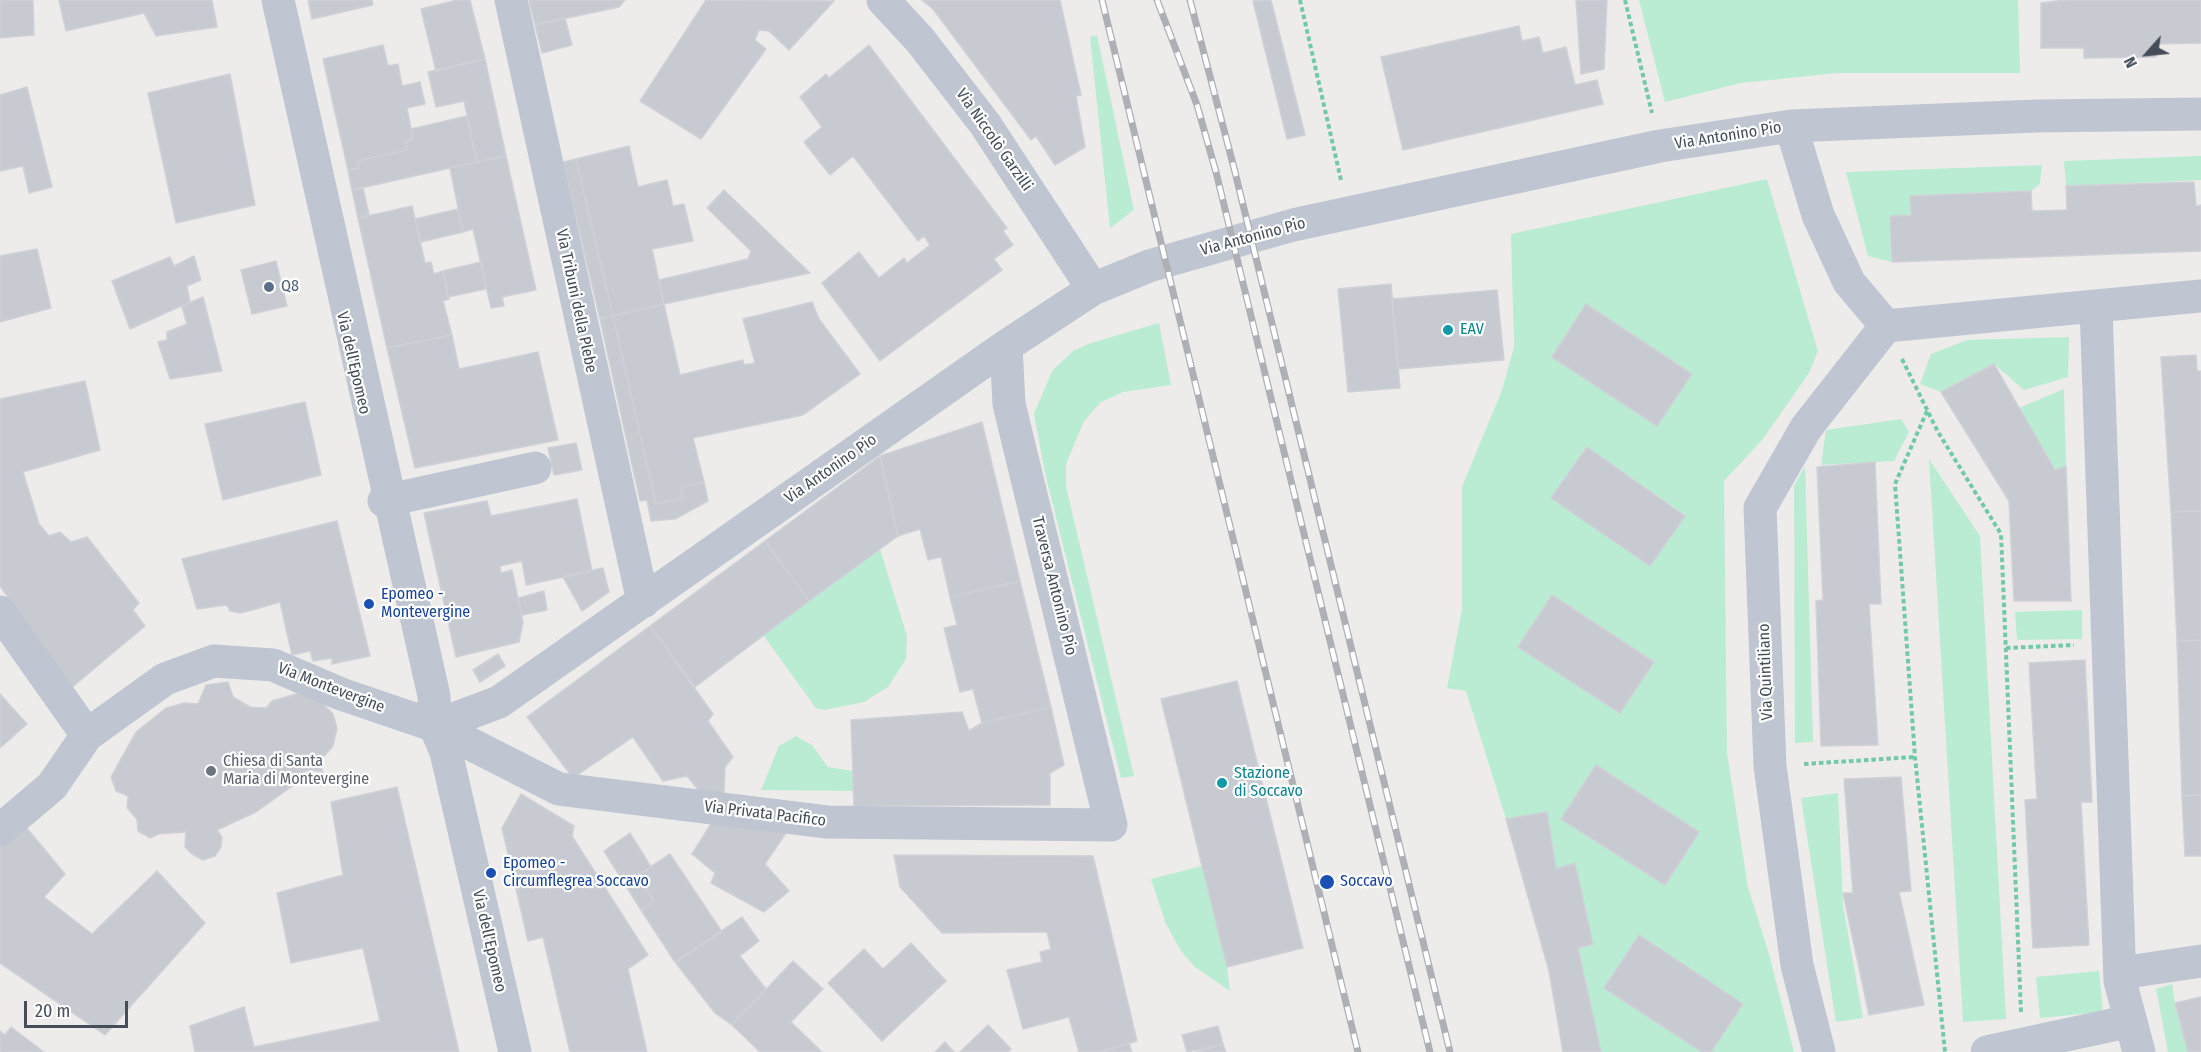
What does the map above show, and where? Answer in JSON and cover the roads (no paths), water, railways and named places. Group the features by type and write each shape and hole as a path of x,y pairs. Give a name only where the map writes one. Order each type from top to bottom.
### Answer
{"street":[{"name":"Via dell'Epomeo","path":"270,0 388,500"},
{"name":"Via dell'Epomeo","path":"278,0 388,500 425,697 446,752 515,1052"},
{"name":"Via Tribuni della Plebe","path":"511,0 643,602"},
{"name":"Via Niccolò Garzilli","path":"883,0 920,40 985,124 1094,289"},
{"name":"Via Antonino Pio","path":"435,726 500,702 1006,346 1094,289 1149,266 1278,229 1348,213 1660,146 1791,126 2037,116 2201,114"},
{"path":"1791,126 1818,215 1848,282 1886,326 2096,308 2201,296"},
{"path":"1987,1052 2022,1045 2135,1036 2121,973 2096,308"},
{"name":"Via Quintiliano","path":"1819,1052 1797,965 1770,766 1760,508 1806,428 1886,326"},
{"name":"Traversa Antonino Pio","path":"1006,346 1009,404 1111,825"},
{"path":"388,500 535,468"},
{"path":"0,612 87,735"},
{"name":"Via Montevergine","path":"0,830 52,786 87,735 165,679 214,661 273,665 341,694 435,726"},
{"name":"Via dell'Epomeo","path":"435,726 438,756 506,1052"},
{"name":"Via Privata Pacifico","path":"435,726 559,789 827,822 1111,825"},
{"path":"2121,973 2201,961"}],"railway":[{"path":"1102,0 1358,1052"},
{"path":"1157,0 1197,105 1216,172 1430,1052"},
{"path":"1190,0 1234,168 1450,1052"}],"place":[{"name":"Q8","path":"269,287"},
{"name":"EAV","path":"1448,330"},
{"name":"Epomeo - Montevergine","path":"369,604"},
{"name":"Chiesa di Santa Maria di Montevergine","path":"211,771"},
{"name":"Stazione di Soccavo","path":"1222,783"},
{"name":"Epomeo - Circumflegrea Soccavo","path":"491,873"},
{"name":"Soccavo","path":"1327,882"}]}
